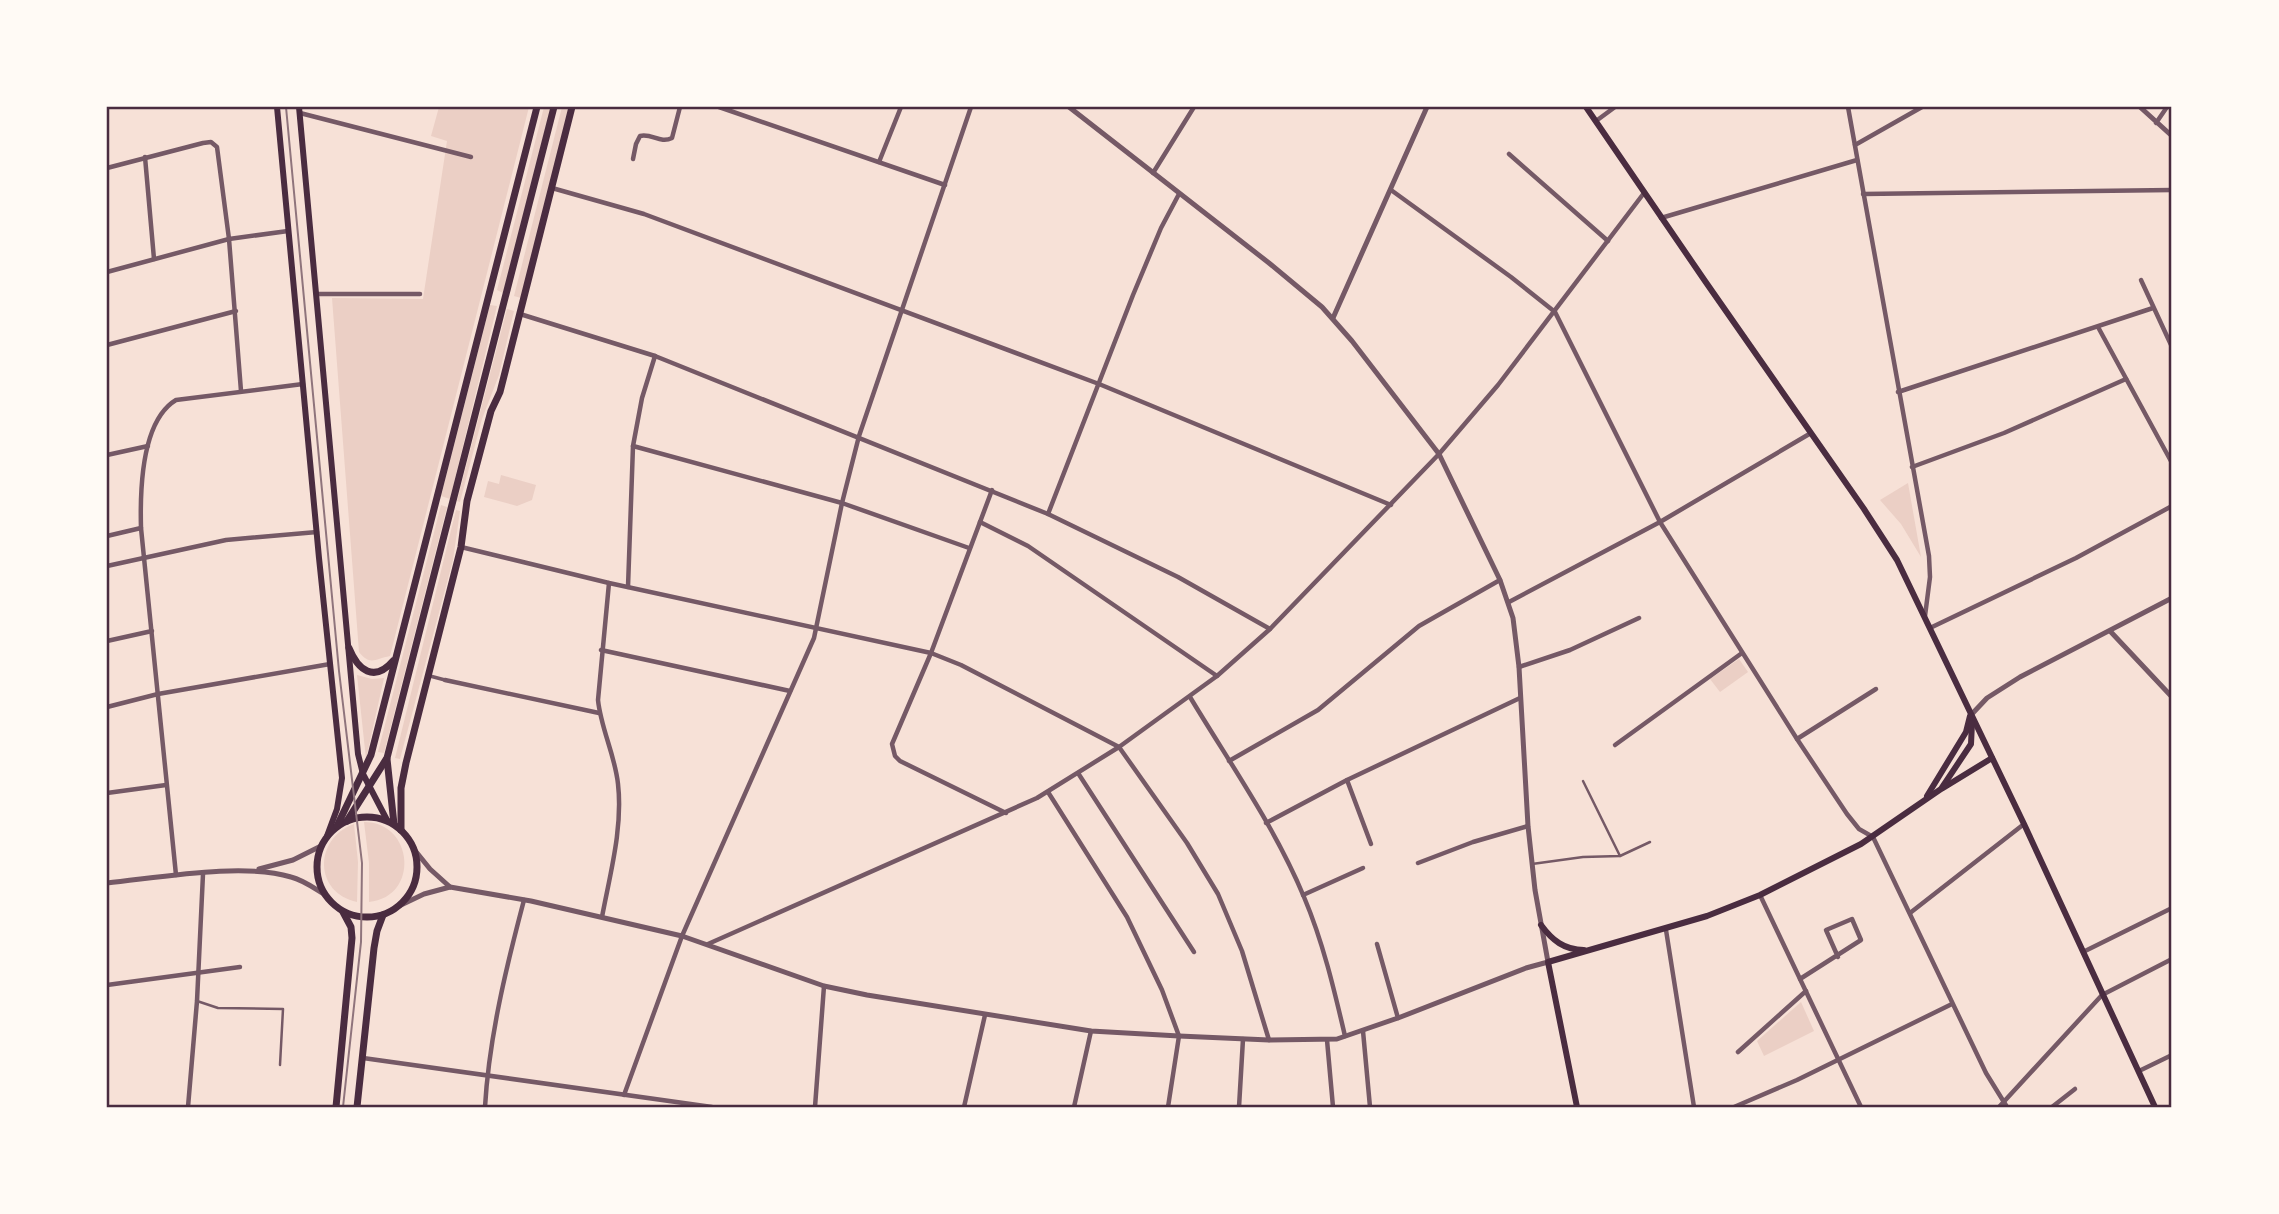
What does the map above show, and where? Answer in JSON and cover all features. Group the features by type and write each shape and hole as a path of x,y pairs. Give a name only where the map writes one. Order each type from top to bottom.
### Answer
{"main road":[{"path":"277,107 342,778 339,801 321,846 316,870 324,894 343,912 351,927 352,939 336,1107"},
{"path":"327,836 337,826 371,755 537,107"},
{"path":"390,822 387,758 554,107"},
{"path":"401,830 401,788 461,547 467,500 491,411 500,392 572,107"},
{"path":"1586,107 1888,544 2024,824 2155,1107"},
{"path":"299,110 358,754 368,786 390,822 401,830 416,858 413,888 401,905 383,915 363,918 343,912"},
{"path":"349,648 354,662 370,673 387,668 396,658"},
{"path":"1941,789 1971,744 1971,715"},
{"path":"1923,802 1966,732 1971,715"},
{"path":"347,821 387,758"},
{"path":"1577,1107 1548,962 1666,930 1760,895 1872,837 1941,789 1992,758"},
{"path":"337,826 364,817 390,822"},
{"path":"357,1107 377,931 383,915"},
{"path":"1541,925 1558,943 1576,950 1592,950"}],"street":[{"path":"633,159 640,136 665,141 672,138 680,107"},
{"path":"719,107 944,185"},
{"path":"879,162 901,107"},
{"path":"624,1095 682,936 817,627 842,503 859,436 971,107"},
{"path":"401,905 424,894 450,887 524,900 682,936 824,986 1091,1031 1179,1036 1269,1040 1327,1040 1346,1037 1548,962 1532,864 1519,667 1508,602 1439,454 1333,318 1269,263 1069,107"},
{"path":"1153,174 1194,107"},
{"path":"1333,318 1427,107"},
{"path":"1596,121 1615,107"},
{"path":"1848,107 1929,556 1930,577 1925,616"},
{"path":"1854,145 1923,107"},
{"path":"2140,107 2172,136"},
{"path":"2156,123 2167,107"},
{"path":"299,110 471,157"},
{"path":"107,168 203,142 215,144 219,152 229,239 241,391"},
{"path":"1509,154 1608,241"},
{"path":"145,157 154,259"},
{"path":"1661,218 1857,160"},
{"path":"552,188 644,214 1099,384 1391,505"},
{"path":"1391,190 1530,290 1555,312 1660,522 1797,739 1854,823 1872,837 2003,1106 2102,995 2172,959"},
{"path":"1863,194 2172,190"},
{"path":"707,945 1048,792 1119,747 1217,676 1270,629 1439,454 1488,398 1644,193"},
{"path":"1048,513 1137,284 1179,194"},
{"path":"107,272 229,239 289,231"},
{"path":"2141,280 2172,347"},
{"path":"316,294 420,294"},
{"path":"1898,392 2153,308"},
{"path":"107,345 236,311"},
{"path":"520,314 654,356 1048,513 1167,571 1270,629"},
{"path":"2098,327 2172,463"},
{"path":"628,587 633,446 642,398 654,356"},
{"path":"1912,467 2004,433 2126,379"},
{"path":"176,875 141,527 143,474 148,446 161,413 176,400 303,384"},
{"path":"1508,602 1660,522 1811,433"},
{"path":"107,456 148,446"},
{"path":"633,446 842,503 969,548"},
{"path":"992,491 931,653 892,744 895,756 900,761 1006,813"},
{"path":"1930,628 2076,558 2172,506"},
{"path":"980,523 1028,546 1217,676"},
{"path":"107,536 141,527"},
{"path":"107,566 226,540 317,532"},
{"path":"461,547 609,583 931,653 972,670 1119,747 1187,844 1218,894 1242,951 1269,1040"},
{"path":"1228,761 1327,705 1419,626 1500,580"},
{"path":"602,917 619,805 618,781 599,713 601,650 609,583"},
{"path":"1971,715 2001,688 2172,598"},
{"path":"1519,667 1578,646 1639,618"},
{"path":"107,641 152,631"},
{"path":"2110,631 2172,697"},
{"path":"601,650 790,691"},
{"path":"1615,745 1742,653"},
{"path":"107,706 158,694 330,664"},
{"path":"428,676 599,713"},
{"path":"1797,739 1877,689"},
{"path":"1190,697 1266,823 1303,895 1324,951 1346,1037"},
{"path":"1266,823 1347,780 1520,698"},
{"path":"1078,773 1194,952"},
{"path":"1347,780 1371,844"},
{"path":"107,793 166,785"},
{"path":"1048,792 1137,935 1162,990 1179,1036 1168,1107"},
{"path":"1910,914 2024,824"},
{"path":"1418,863 1528,825"},
{"path":"107,883 176,875 249,871 280,864 321,846"},
{"path":"413,848 430,869 450,887"},
{"path":"1303,895 1363,868"},
{"path":"249,871 292,877 324,894"},
{"path":"188,1107 197,1001 203,874"},
{"path":"1760,895 1861,1107"},
{"path":"485,1107 487,1075 511,948 524,900"},
{"path":"2082,952 2172,908"},
{"path":"1800,979 1838,957 1861,940 1852,919 1826,930 1838,957"},
{"path":"1666,930 1694,1107"},
{"path":"1377,944 1398,1018"},
{"path":"107,985 240,967"},
{"path":"815,1107 824,986"},
{"path":"1738,1052 1806,991"},
{"path":"1734,1107 1952,1004"},
{"path":"964,1107 985,1015"},
{"path":"1074,1107 1091,1031"},
{"path":"1363,1031 1370,1107"},
{"path":"1239,1107 1243,1039"},
{"path":"1327,1040 1333,1107"},
{"path":"2138,1071 2172,1055"},
{"path":"362,1058 712,1107"},
{"path":"2052,1107 2075,1088"}],"lane":[{"path":"1583,781 1620,856"},
{"path":"1532,864 1583,857 1620,856 1650,842"},
{"path":"197,1001 218,1008 283,1009 280,1065"}],"shaded area":[{"path":"439,107 529,107 390,656 370,660 359,652 332,298 423,299 447,141 431,136"},
{"path":"544,107 551,107 503,293 497,290"},
{"path":"562,107 569,107 521,298 514,296"},
{"path":"490,305 497,306 450,499 441,496"},
{"path":"507,309 514,311 499,375 482,419 460,502 457,501"},
{"path":"501,475 536,485 532,500 517,506 484,497 488,481 499,484"},
{"path":"1908,483 1921,557 1901,524 1880,500"},
{"path":"441,505 447,507 384,753 378,752"},
{"path":"456,510 460,511 453,560 400,759 395,758"},
{"path":"1739,659 1748,672 1720,692 1710,679"},
{"path":"357,675 372,679 384,678 366,759"},
{"path":"364,822 381,825 393,834 401,846 404,860 403,874 397,887 385,897 369,902 369,863"},
{"path":"354,824 358,862 357,902 343,897 333,888 326,877 324,865 331,841"},
{"path":"1801,1002 1814,1031 1764,1056 1757,1041"}],"tram line":[{"path":"286,107 339,671 362,863 361,942 343,1107"}]}
